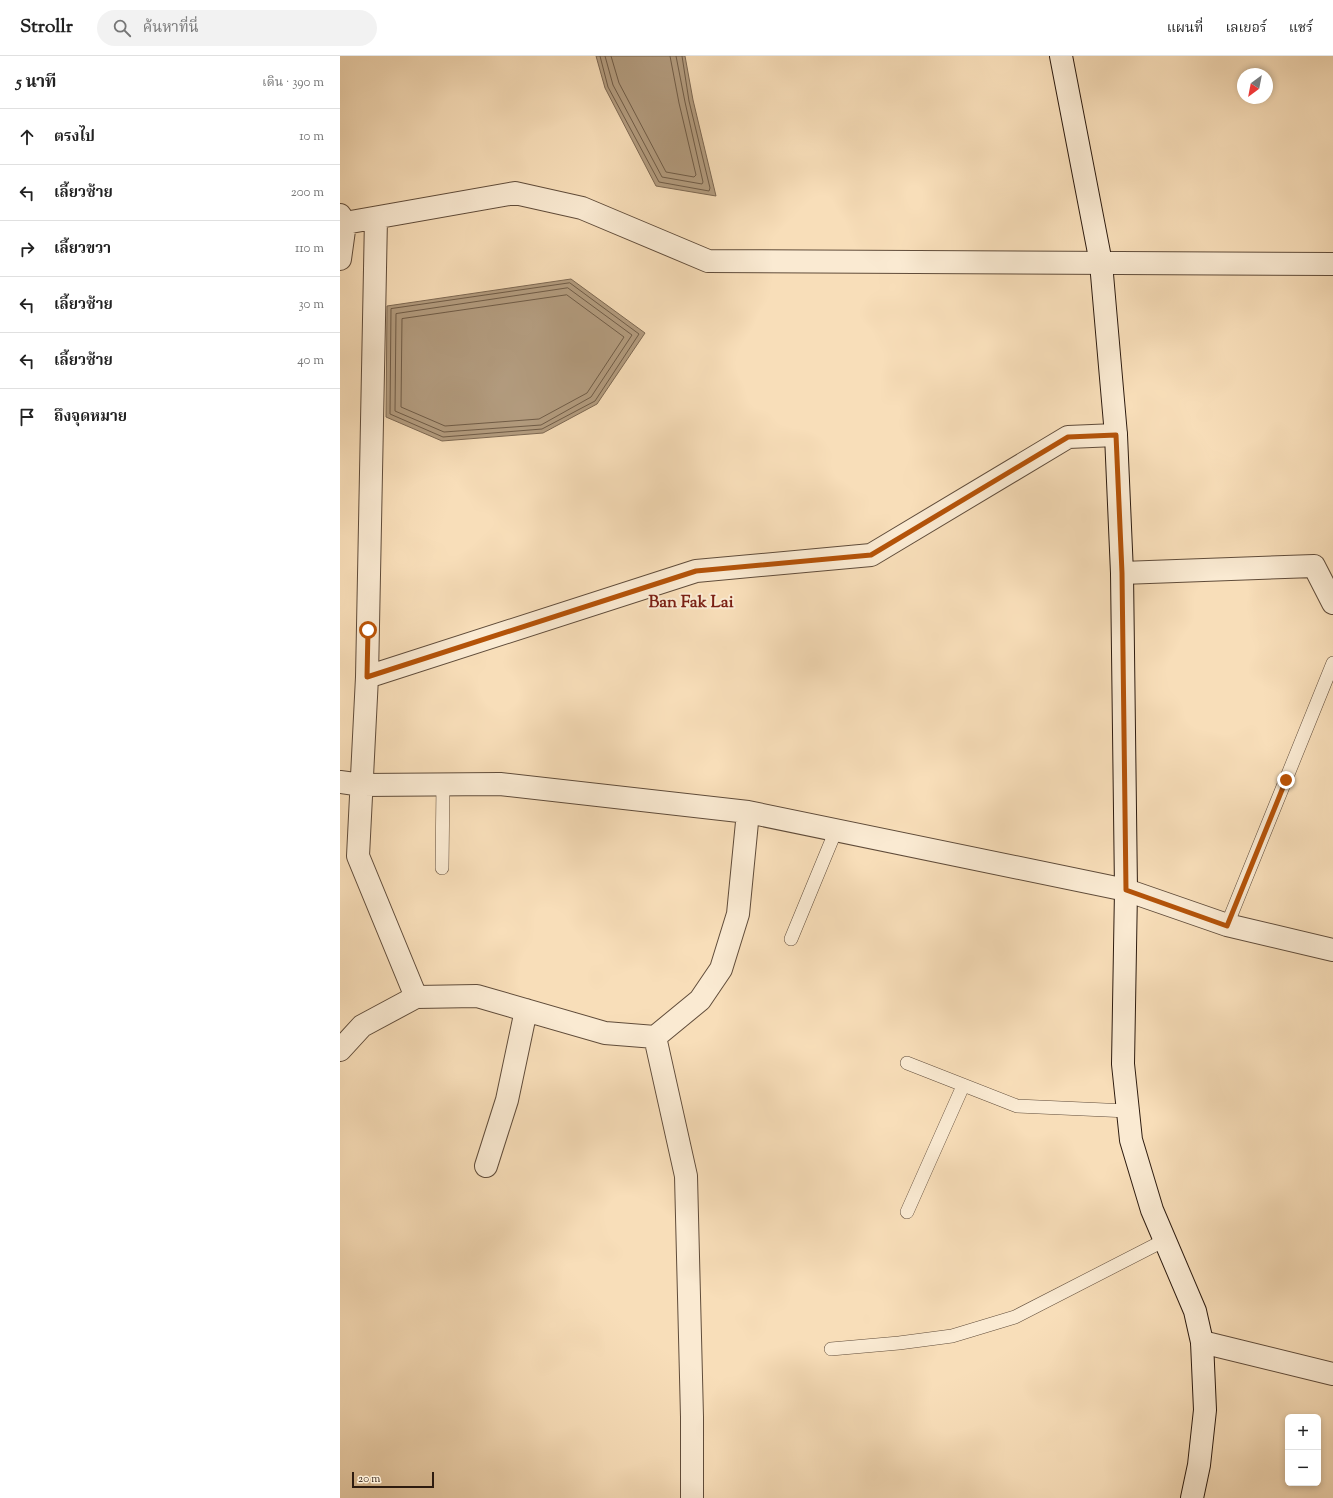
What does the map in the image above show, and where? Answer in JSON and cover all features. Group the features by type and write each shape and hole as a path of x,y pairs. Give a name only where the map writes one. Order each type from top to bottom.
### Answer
{"street":[{"path":"1061,56 1101,263 1116,435 1122,573 1126,890 1123,1064 1131,1140 1152,1210 1195,1311 1202,1342 1205,1410 1192,1498"},
{"path":"340,259 343,219 376,218 515,193 582,208 708,261 1333,264"},
{"path":"376,218 367,677 358,856 416,997"},
{"path":"367,677 696,571 871,555 1068,437 1116,435"},
{"path":"1122,573 1314,566 1333,603"},
{"path":"340,782 362,784 500,784 748,812 1126,890 1227,926 1333,950"},
{"path":"340,1050 362,1026 416,997 477,996 606,1033 655,1037 700,1000 721,969 738,914 748,812"},
{"path":"486,1166 507,1100 526,1010"},
{"path":"655,1037 686,1176 692,1417 692,1498"},
{"path":"1202,1342 1332,1370"}],"lane":[{"path":"1227,926 1333,663"},
{"path":"442,868 443,784"},
{"path":"791,939 836,830"},
{"path":"907,1063 1017,1106 1128,1111"},
{"path":"906,1212 963,1086"},
{"path":"831,1349 899,1343 952,1336 1015,1317 1165,1240"}],"water":[{"path":"596,56 685,56 693,100 716,196 656,186 605,88"},
{"path":"571,279 645,333 597,404 543,433 442,441 386,417 387,306"}],"district":[{"name":"Ban Fak Lai","path":"691,603"}],"route":[{"path":"368,630 367,677 696,571 871,555 1068,437 1116,435 1122,573 1126,890 1227,926 1286,780"}]}
